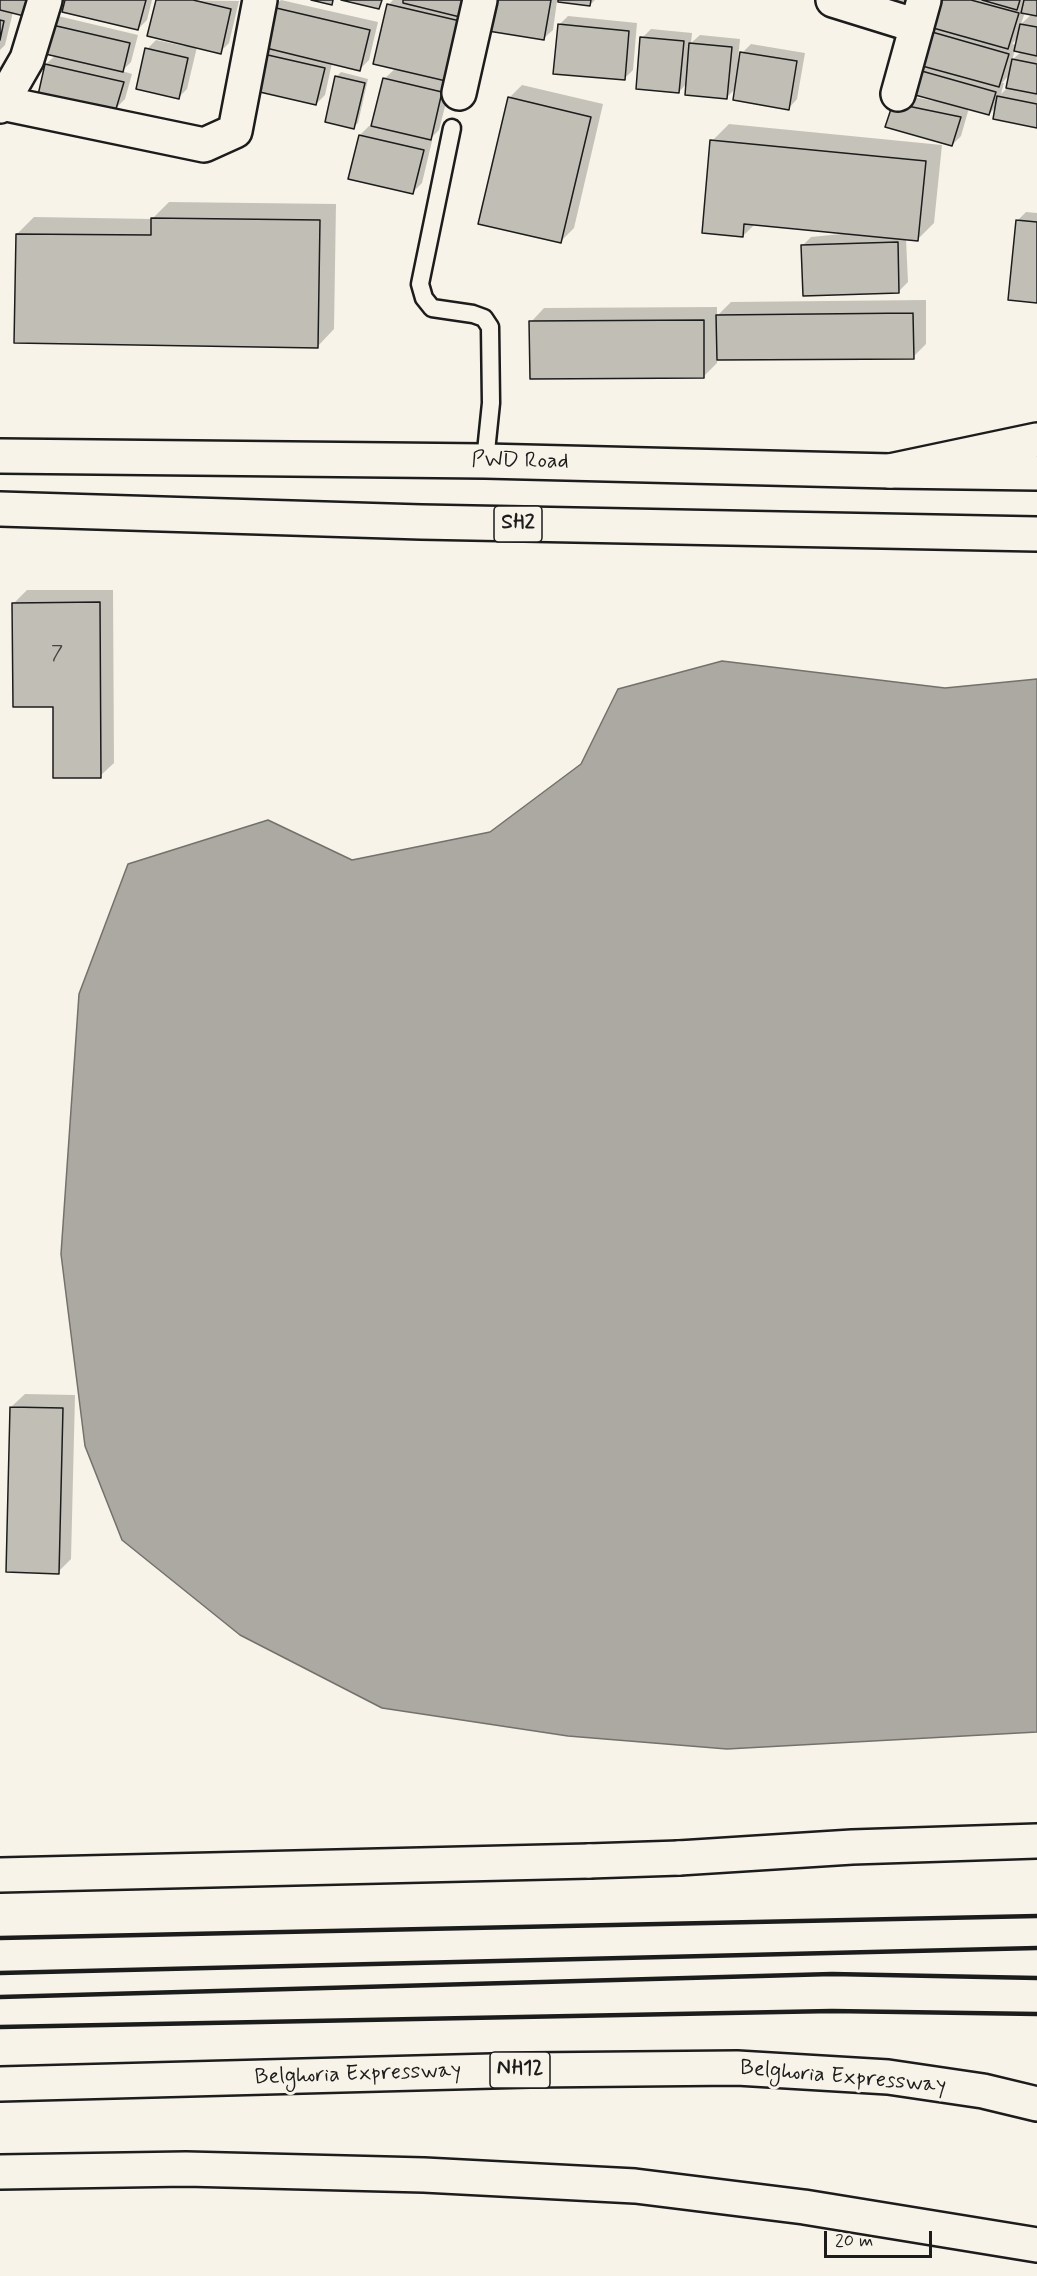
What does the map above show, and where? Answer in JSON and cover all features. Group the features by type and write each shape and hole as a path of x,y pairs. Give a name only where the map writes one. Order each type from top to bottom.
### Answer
{"main road":[{"path":"45,0 27,59 1,105 204,145 235,131 260,0"},
{"path":"459,93 480,0"},
{"path":"833,0 921,13 898,94"},
{"name":"PWD Road","path":"0,456 485,461 890,471 1037,440"},
{"path":"890,471 1037,473"},
{"name":"SH2","path":"0,509 421,522 1037,534"},
{"path":"0,1875 590,1861 852,1847 1037,1841"},
{"name":"Belghoria Expressway","path":"0,2084 737,2067 888,2078 983,2091 1037,2104"},
{"path":"0,2172 186,2169 424,2175 635,2187 804,2207 1037,2245"}],"lane":[{"path":"452,128 420,284 424,298 432,308 473,314 484,318 490,327 491,403 485,461"}],"shaded area":[{"path":"722,661 945,688 1037,679 1037,1732 727,1749 568,1736 382,1708 240,1635 122,1540 85,1446 61,1254 79,994 128,864 268,820 352,860 490,832 581,764 618,689"}],"building":[{"path":"0,0 26,0 24,16 0,10"},
{"path":"65,0 146,0 138,30 62,12"},
{"path":"156,0 193,0 231,9 221,54 147,36"},
{"path":"311,0 333,0 332,5"},
{"path":"341,0 382,0 379,9"},
{"path":"403,0 469,0 464,18 403,3"},
{"path":"493,0 551,0 544,40 488,31"},
{"path":"558,0 591,0 590,6 558,2"},
{"path":"934,0 971,0 1019,13 1008,49 926,26"},
{"path":"982,0 1020,0 1017,10"},
{"path":"1024,0 1037,0 1037,16 1021,13"},
{"path":"387,4 460,21 446,81 373,64"},
{"path":"272,7 370,30 360,71 262,47"},
{"path":"0,20 4,21 0,40"},
{"path":"48,24 130,43 123,72 41,53"},
{"path":"558,24 629,31 625,80 553,74"},
{"path":"1020,24 1037,27 1037,56 1014,51"},
{"path":"925,30 1009,54 999,87 915,64"},
{"path":"640,37 684,41 679,93 636,89"},
{"path":"689,43 732,47 727,99 685,95"},
{"path":"145,48 188,58 179,99 136,89"},
{"path":"740,52 797,61 789,110 733,100"},
{"path":"259,53 325,68 316,105 251,90"},
{"path":"1012,59 1037,64 1037,94 1006,88"},
{"path":"45,64 124,82 116,109 38,95"},
{"path":"911,68 996,92 989,115 904,92"},
{"path":"335,76 365,83 354,129 325,122"},
{"path":"383,78 442,92 431,140 371,126"},
{"path":"997,96 1037,104 1037,128 993,119"},
{"path":"508,97 591,117 561,243 478,224"},
{"path":"893,103 961,117 952,146 885,127"},
{"path":"359,135 424,150 413,194 348,179"},
{"path":"710,140 926,161 918,241 744,224 743,237 702,233"},
{"path":"151,218 320,220 318,348 14,343 16,234 151,235"},
{"path":"1016,220 1037,222 1037,303 1008,300"},
{"path":"898,242 899,293 803,296 801,245"},
{"path":"913,313 914,359 717,360 716,315"},
{"path":"704,320 704,378 530,379 529,321"},
{"path":"100,602 101,778 53,778 53,707 13,707 12,603"},
{"path":"10,1407 63,1408 59,1574 6,1572"}],"railway":[{"path":"0,1938 1037,1916"},
{"path":"0,1973 1037,1948"},
{"path":"0,1997 832,1974 1037,1978"},
{"path":"0,2027 832,2011 1037,2014"}]}
